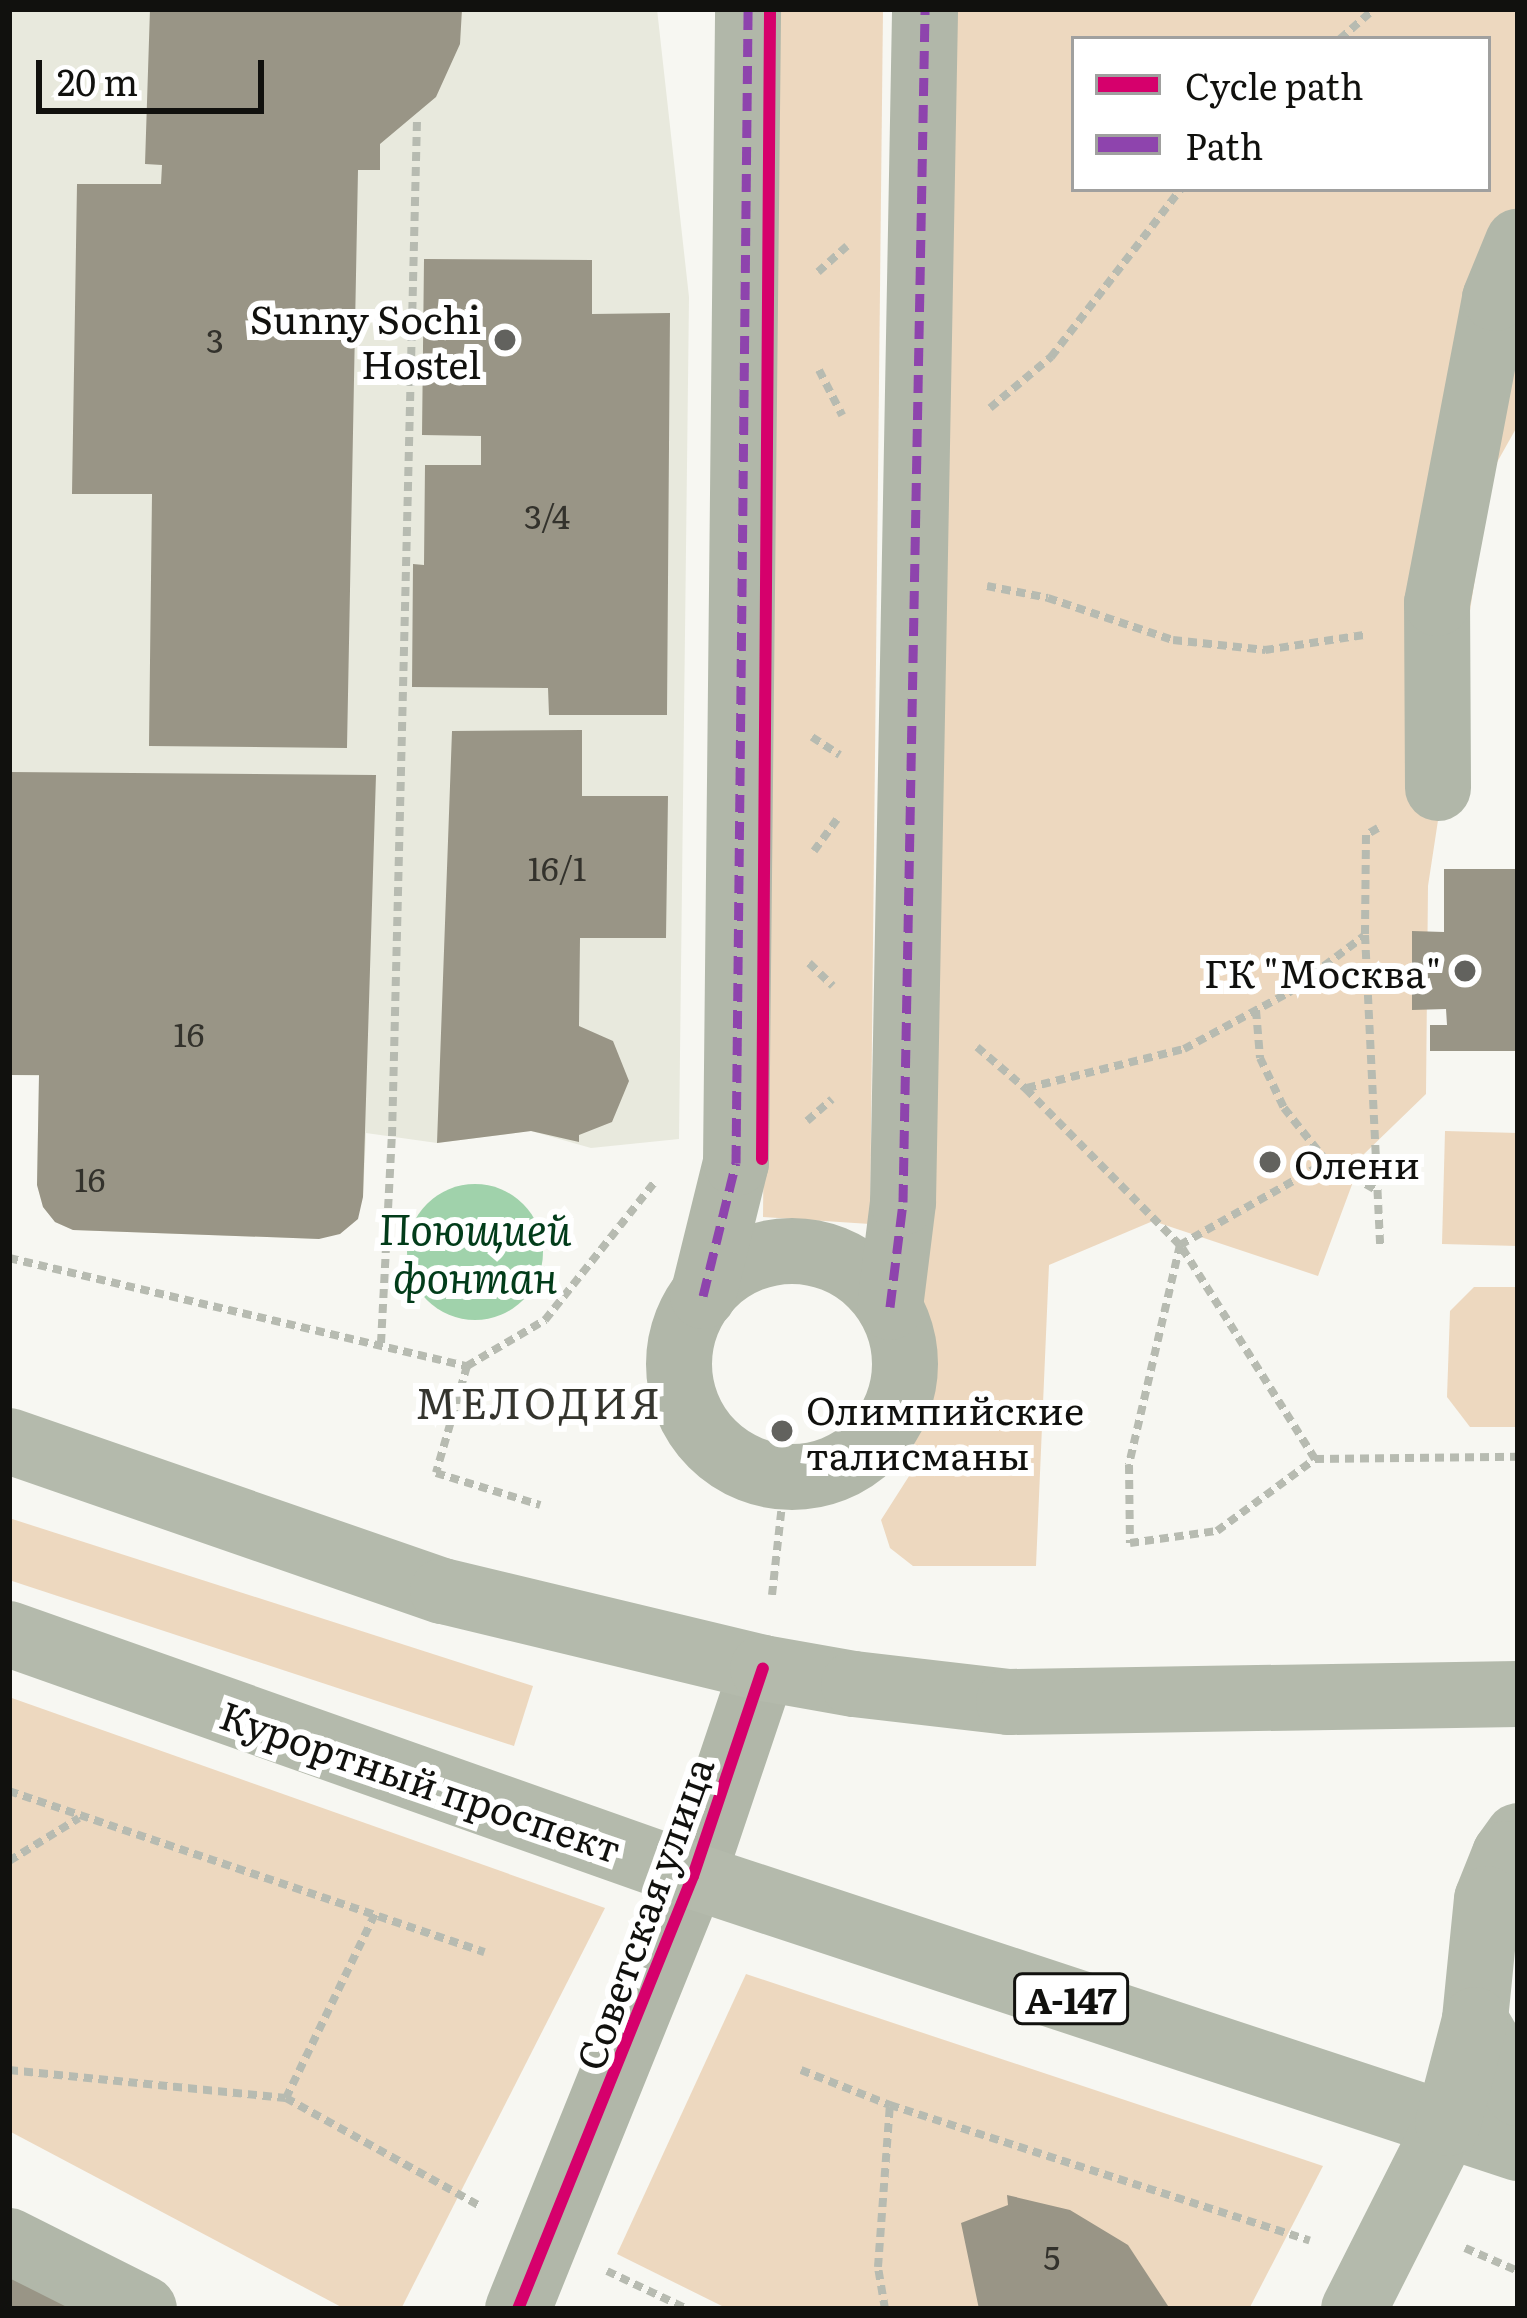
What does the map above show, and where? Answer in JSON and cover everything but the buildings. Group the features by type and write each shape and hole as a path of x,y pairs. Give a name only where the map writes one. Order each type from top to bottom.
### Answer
{"main road":[{"path":"9,1441 443,1592 763,1668 1009,1702 1518,1694"},
{"name":"Курортный проспект","path":"9,1634 693,1876 1518,2147"},
{"path":"1354,2309 1448,2123 1475,2020 1487,1899 1504,1854 1518,1836"},
{"path":"1475,2020 1518,2093"}],"street":[{"path":"703,1296 736,1163 748,9"},
{"path":"890,1307 903,1202 926,9"},
{"path":"1438,788 1437,603 1495,298 1518,242"},
{"path":"800,1252 821,1255 861,1274 890,1307 900,1328 906,1371 894,1414 849,1462 785,1477 763,1474 724,1454 707,1439 685,1401 680,1357 691,1314 703,1296 736,1266 800,1252"},
{"name":"Советская улица","path":"518,2309 549,2244 693,1876 763,1668"},
{"path":"9,2241 144,2309"}],"path":[{"path":"1343,36 1374,9"},
{"path":"381,1343 392,1136 417,118"},
{"path":"745,345 768,317 923,178"},
{"path":"918,441 986,412 1051,357 1179,192"},
{"path":"915,556 977,584 1048,598 1173,640 1264,650 1355,639 1437,603"},
{"path":"1380,1246 1365,935 1366,835 1438,788"},
{"path":"1026,1089 1184,1048 1256,1010 1365,935"},
{"path":"908,989 1026,1089 1180,1245 1315,1459"},
{"path":"1256,1010 1261,1058 1284,1108 1327,1162 1377,1191"},
{"path":"540,1504 436,1473 467,1366 545,1320 658,1178 762,1159 840,1092"},
{"path":"1327,1162 1180,1245 1130,1465 1130,1544 1216,1532 1315,1459 1518,1457"},
{"path":"9,1258 467,1366"},
{"path":"763,1668 785,1477"},
{"path":"9,1791 484,1952"},
{"path":"9,1861 81,1816"},
{"path":"286,2098 376,1912"},
{"path":"9,2070 286,2098 549,2244 687,2309"},
{"path":"801,2070 890,2105 1314,2242 1306,2259"},
{"path":"885,2309 878,2267 890,2105"}],"shaded area":[{"path":"9,9 657,9 689,297 679,1139 591,1148 531,1131 437,1143 366,1133 363,1197 319,1239 73,1230 55,1222 43,1207 37,1185 39,1076 9,1075"},
{"path":"776,9 883,9 870,1224 763,1217"},
{"path":"925,9 1518,9 1518,425 1491,473 1428,886 1426,1094 1363,1155 1318,1276 1153,1221 1049,1265 1036,1566 913,1566 890,1548 881,1520 911,1473 917,1417 907,1256"},
{"path":"1445,1131 1518,1133 1518,1246 1442,1244"},
{"path":"1474,1287 1518,1287 1518,1427 1470,1427 1447,1397 1450,1311"},
{"path":"9,1518 533,1686 514,1746 9,1580"},
{"path":"9,1697 605,1908 401,2309 345,2309 9,2131"},
{"path":"746,1974 1323,2166 1249,2309 728,2309 617,2254"}],"water":[{"name":"Поющией фонтан","path":"475,1184 501,1189 523,1204 538,1226 543,1252 538,1278 523,1300 501,1315 475,1320 449,1315 427,1300 412,1278 407,1252 412,1226 427,1204 449,1189"}],"marked path":[{"path":"703,1296 736,1163 748,9"},
{"path":"890,1307 903,1202 925,9"}],"cycle path":[{"path":"762,1159 770,9"},
{"path":"518,2309 693,1876 763,1668"}],"place":[{"name":"Sunny Sochi Hostel","path":"505,340"},
{"name":"ГК \"Москва\"","path":"1465,971"},
{"name":"Олени","path":"1270,1162"},
{"name":"Олимпийские талисманы","path":"782,1431"}],"district":[{"name":"МЕЛОДИЯ","path":"539,1401"}]}
